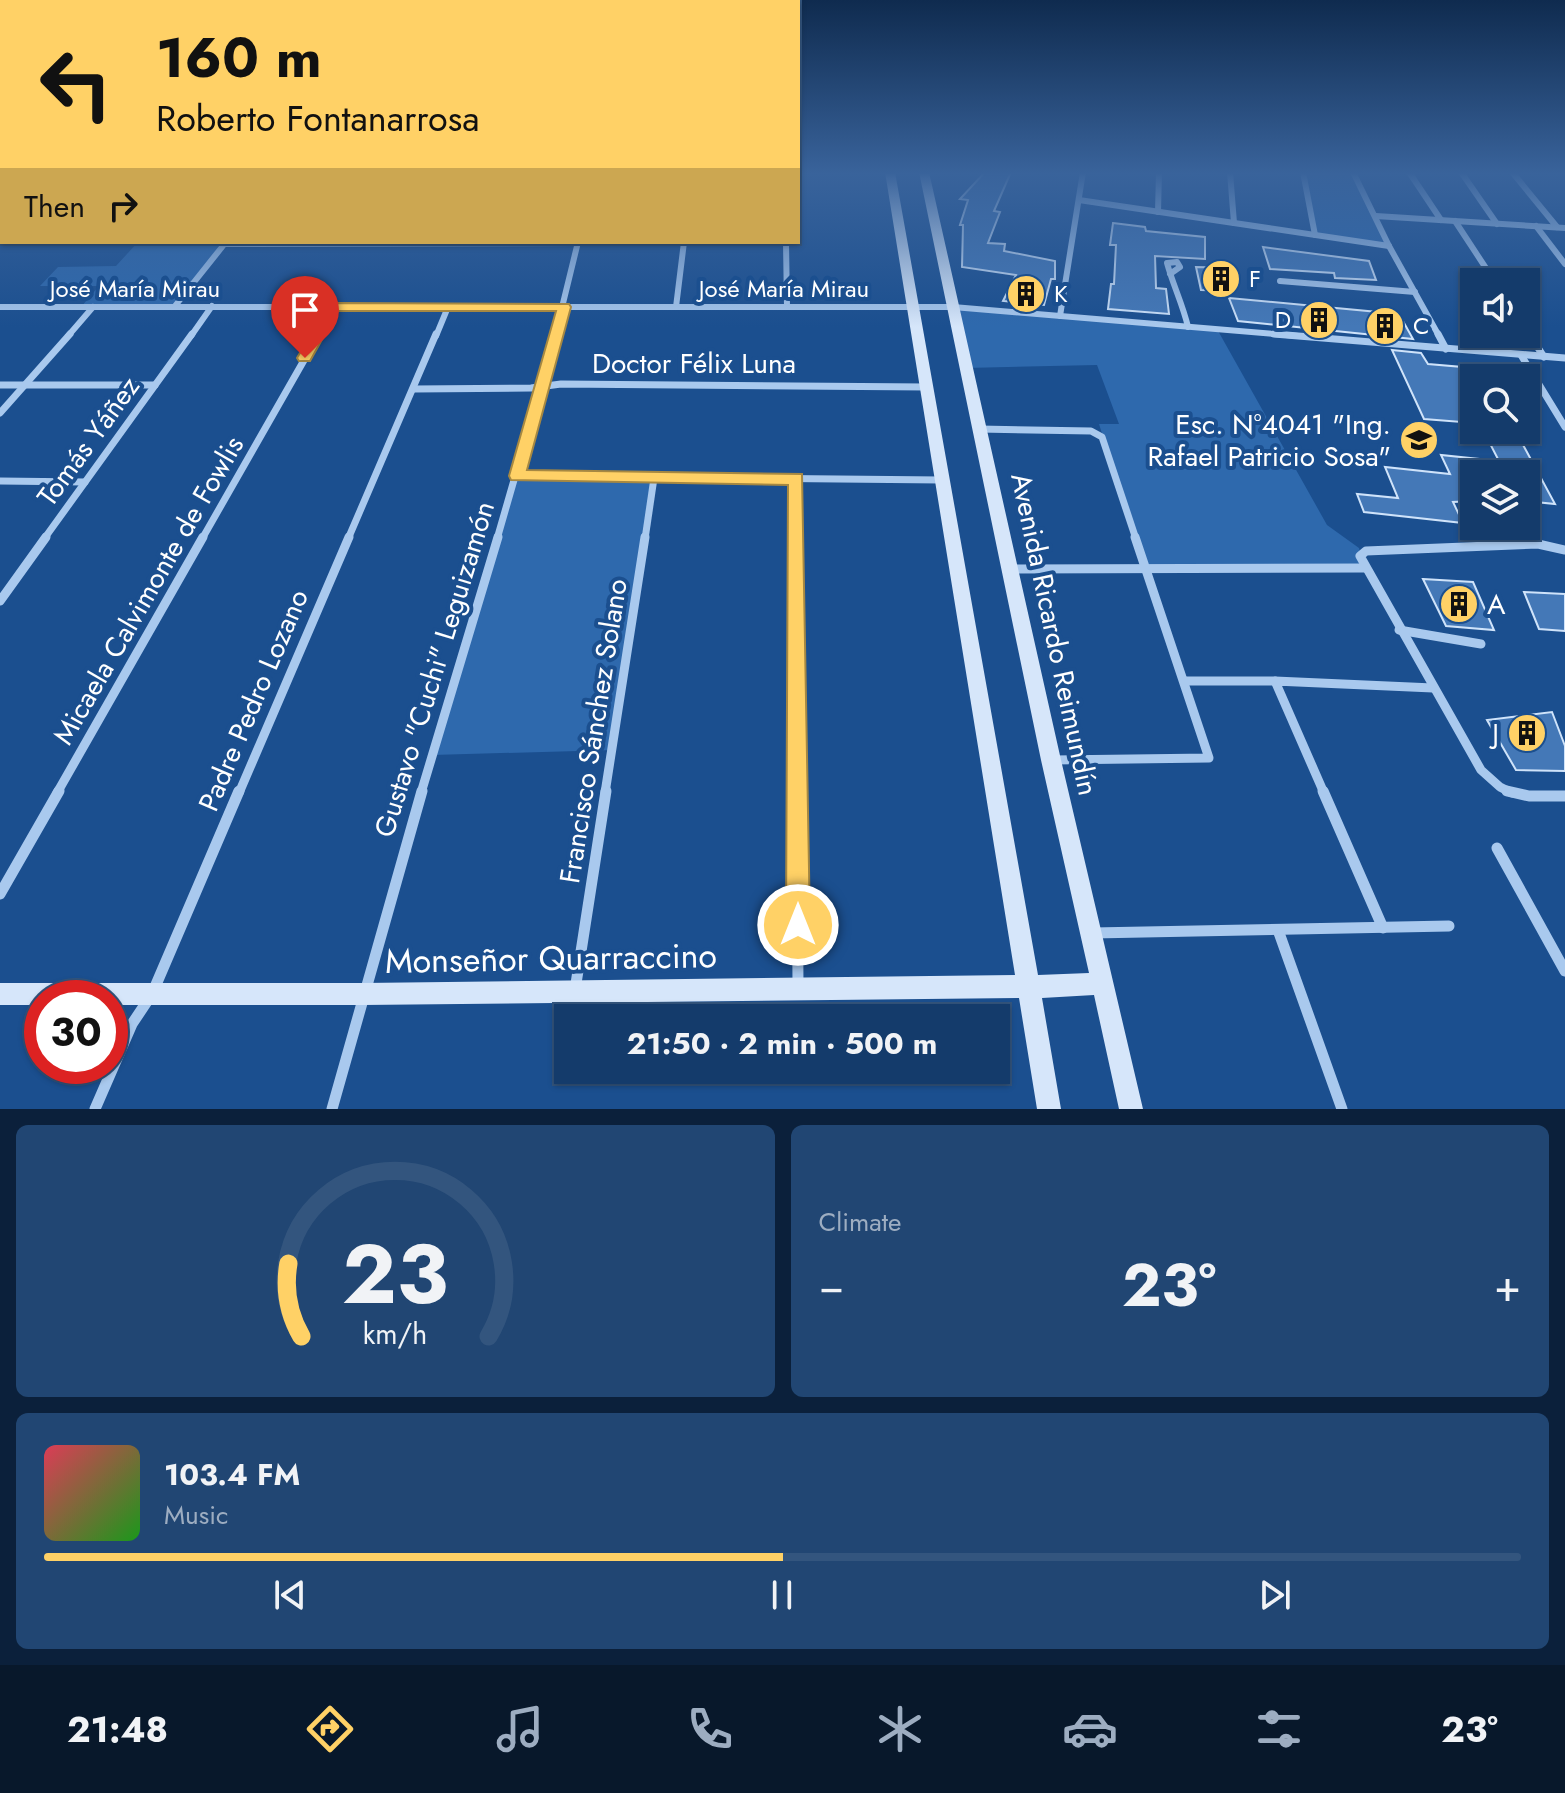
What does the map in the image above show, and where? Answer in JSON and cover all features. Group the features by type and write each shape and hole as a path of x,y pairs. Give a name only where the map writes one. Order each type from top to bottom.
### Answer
{"street":[{"path":"899,224 1049,1109"},
{"name":"Avenida Ricardo Reimundín","path":"935,224 1051,760 1131,1109"},
{"path":"1060,316 1075,224"},
{"path":"1239,224 1389,246"},
{"path":"1313,224 1315,235"},
{"path":"1379,224 1446,349"},
{"path":"1457,224 1486,268"},
{"path":"1494,224 1561,227"},
{"path":"1536,226 1565,264"},
{"path":"175,306 225,244"},
{"name":"Gustavo \"Cuchi\" Leguizamón","path":"332,1109 363,994 543,387 578,244"},
{"path":"676,307 684,244"},
{"path":"786,244 787,307"},
{"path":"1170,274 1188,327"},
{"path":"1280,281 1415,292"},
{"name":"Tomás Yáñez","path":"0,601 212,306"},
{"name":"José María Mirau","path":"0,307 953,307 1565,358"},
{"path":"0,413 93,307"},
{"name":"Micaela Calvimonte de Fowlis","path":"0,894 334,307"},
{"name":"Padre Pedro Lozano","path":"95,1109 132,1024 152,994 448,307"},
{"path":"1538,348 1544,357"},
{"path":"1521,355 1565,427"},
{"name":"Doctor Félix Luna","path":"414,389 561,384 926,387"},
{"path":"0,385 155,385"},
{"path":"979,429 1091,431 1102,437 1209,758 1051,760"},
{"path":"517,476 941,480"},
{"name":"Francisco Sánchez Solano","path":"575,991 654,478"},
{"path":"796,479 798,989"},
{"path":"0,481 85,482"},
{"path":"1565,550 1538,544 1366,551 1360,556 1399,630 1481,770 1494,785 1509,794 1565,796"},
{"path":"1010,569 1144,566 1364,568"},
{"path":"1399,630 1481,644"},
{"path":"1184,681 1275,681 1433,688"},
{"path":"1275,681 1383,928"},
{"path":"1497,848 1565,971"},
{"path":"1092,933 1449,926"},
{"path":"1278,930 1342,1109"},
{"name":"Monseñor Quarraccino","path":"0,994 363,994 1102,983"}],"shaded area":[{"path":"1313,224 1378,224 1389,246 1315,235"},
{"path":"136,244 221,244 175,306 81,307 99,286 40,286 58,267 116,266"},
{"path":"953,307 1217,329 1327,525 1359,548 1364,568 1144,566 1099,424 1119,424 1097,365 966,368"},
{"path":"517,476 654,478 613,750 432,755"}],"building":[{"path":"995,224 988,243 1005,244 1004,251 1055,261 1055,279 1051,279 1044,305 1003,301 1016,275 962,267 963,225 960,225"},
{"path":"1113,224 1145,227 1146,231 1205,237 1205,259 1155,256 1156,288 1166,289 1169,314 1108,309 1111,284 1114,284 1116,245 1110,245"},
{"path":"1263,247 1369,261 1376,280 1335,278 1334,273 1270,269"},
{"name":"F","path":"1196,267 1235,268 1234,291 1201,290"},
{"path":"1229,298 1399,314 1413,339 1238,321"},
{"path":"1392,350 1421,353 1428,364 1460,367 1460,422 1424,419"},
{"path":"1490,444 1523,444 1531,460 1498,460"},
{"path":"1441,455 1489,460 1460,460 1460,502 1453,502 1460,523 1364,512 1357,494 1398,498 1385,467 1450,474"},
{"path":"1540,476 1555,504 1540,502"},
{"name":"A","path":"1423,579 1473,582 1494,630 1446,626"},
{"path":"1524,592 1565,594 1565,631 1539,629"},
{"name":"J","path":"1552,712 1565,746 1565,771 1516,770 1487,720"}],"place":[{"name":"F","path":"1221,279"},
{"name":"K","path":"1026,294"},
{"name":"D","path":"1319,320"},
{"name":"C","path":"1385,326"},
{"name":"Esc. N°4041 \"Ing. Rafael Patricio Sosa\"","path":"1419,440"},
{"name":"A","path":"1459,604"},
{"name":"J","path":"1527,733"}],"route":[{"path":"305,358 334,307 564,307 517,476 796,479 798,925"}]}
